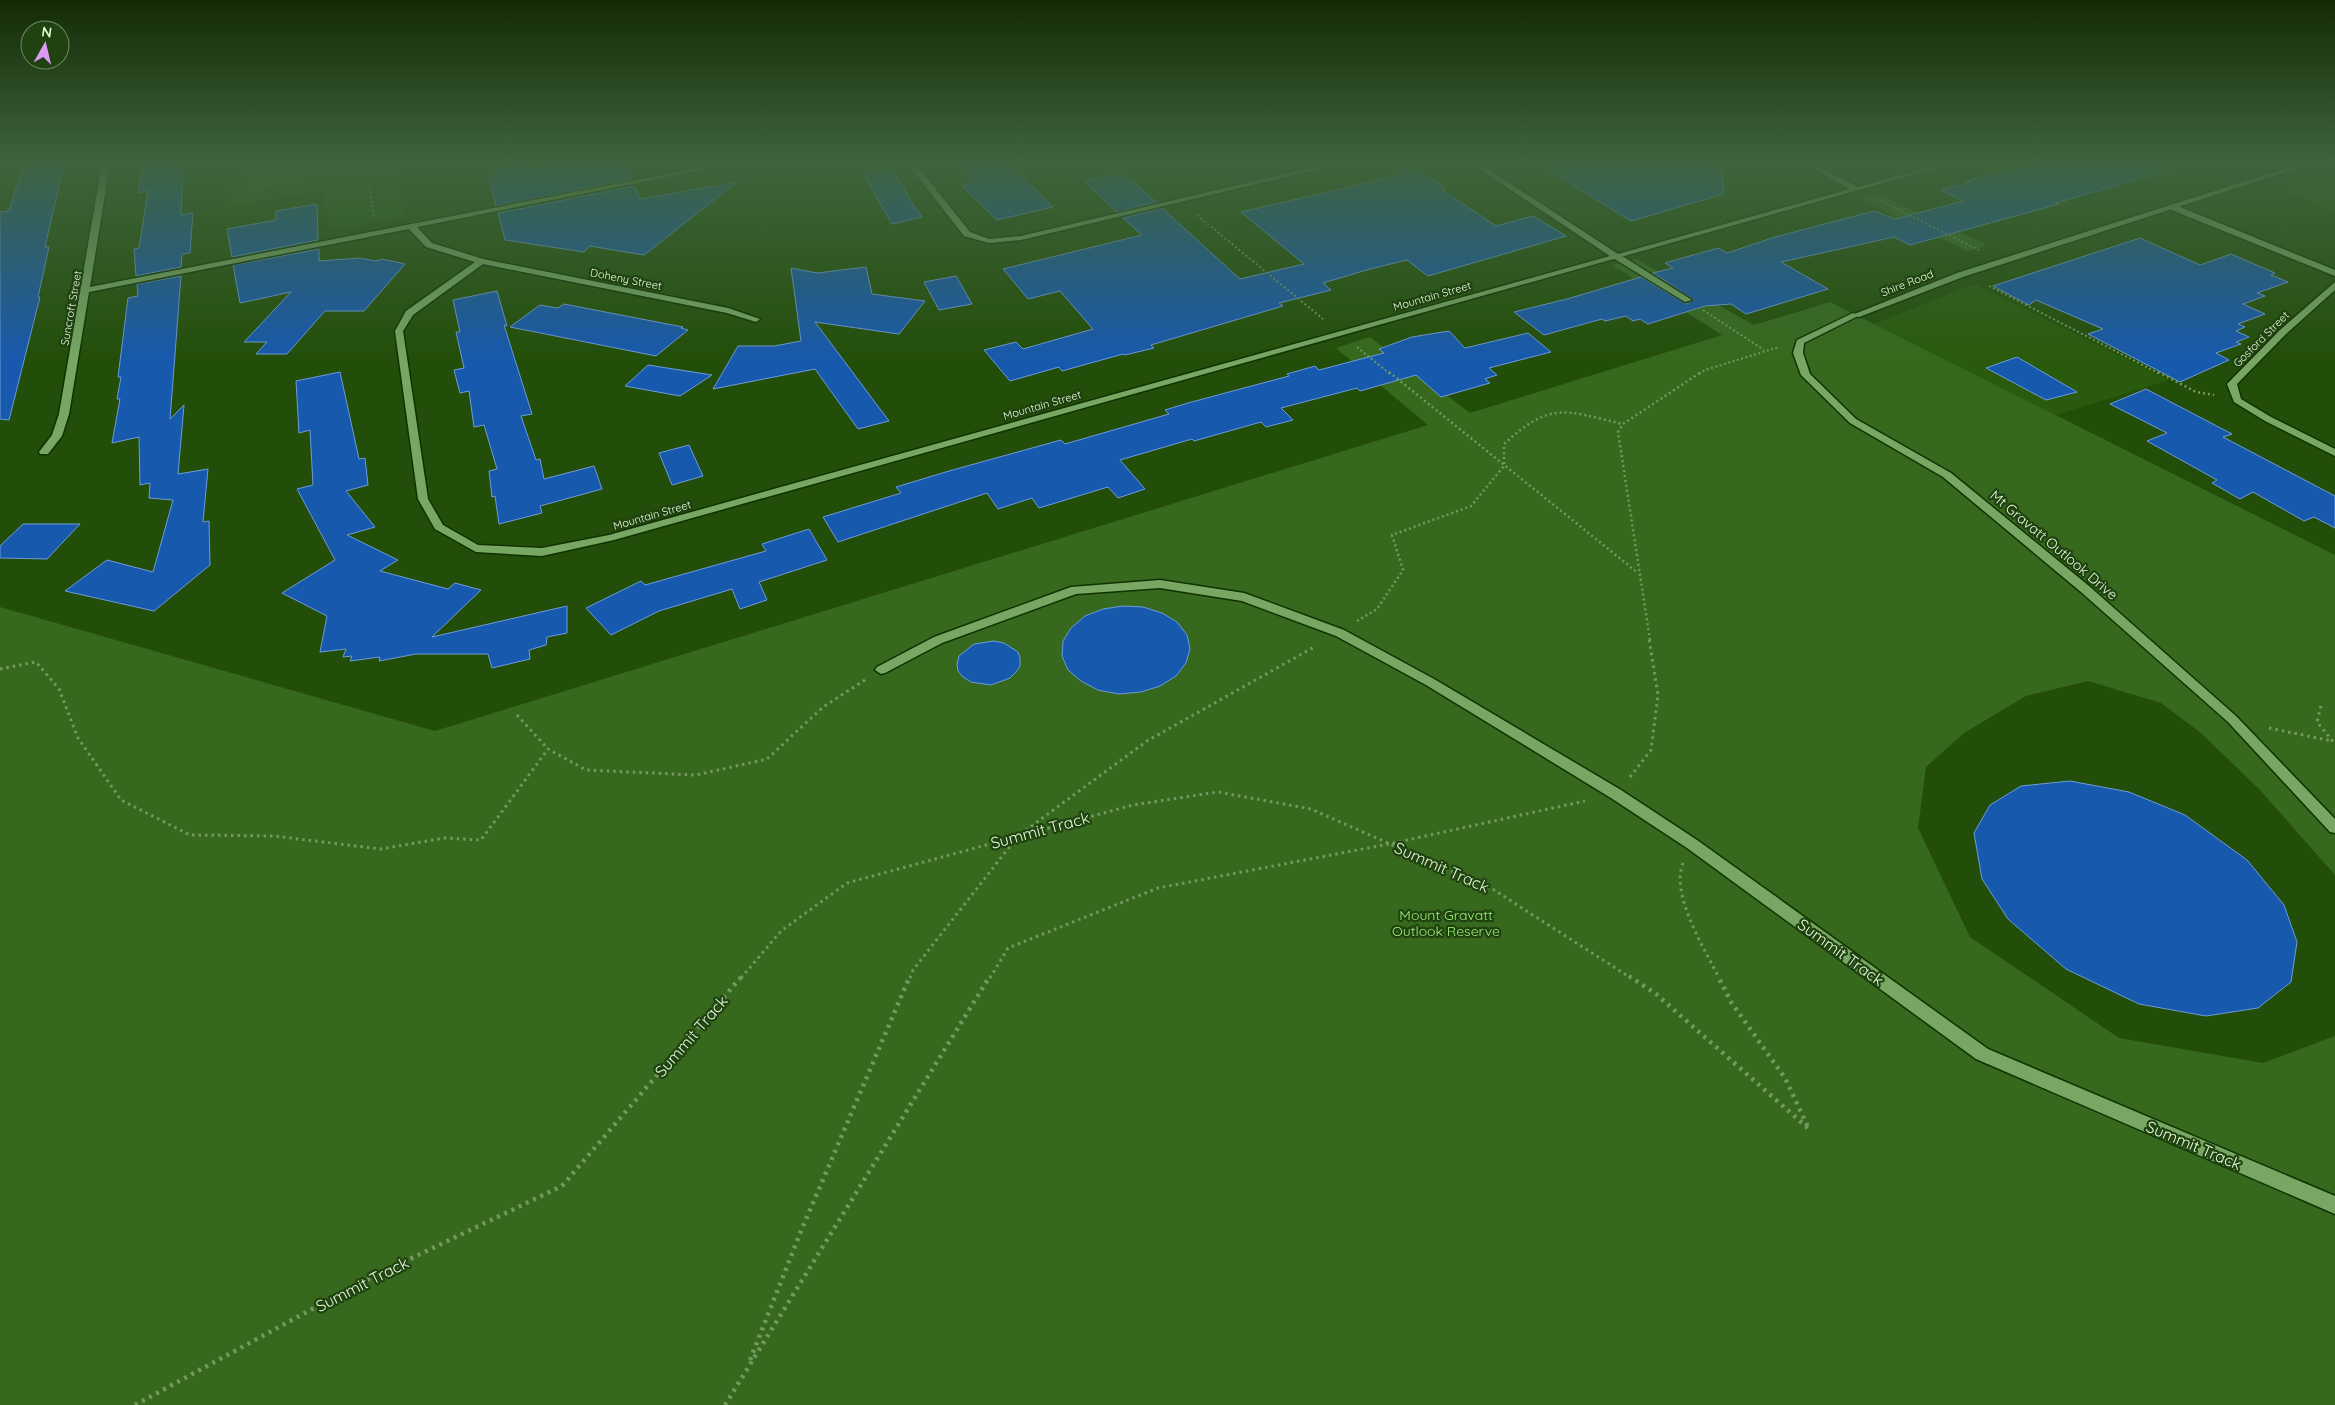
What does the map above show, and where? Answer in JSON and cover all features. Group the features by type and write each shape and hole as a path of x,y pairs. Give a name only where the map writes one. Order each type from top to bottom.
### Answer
{"street":[{"name":"Suncroft Street","path":"44,452 56,436 64,414 95,229"},
{"path":"85,290 397,229"},
{"name":"Doheny Street","path":"414,229 429,244 481,261 728,311 756,319"},
{"path":"964,229 968,234 989,241 1021,238 1060,229"},
{"path":"1574,229 1688,300"},
{"name":"Mountain Street","path":"481,261 409,312 399,331 423,499 439,527 476,548 542,552 610,538 1714,229"},
{"name":"Shire Road","path":"1800,342 1856,315 1960,274 2104,229"},
{"path":"2225,229 2335,273"},
{"name":"Gosford Street","path":"2237,400 2232,384 2283,332 2335,285"},
{"name":"Mt Gravatt Outlook Drive","path":"1800,342 1798,353 1806,375 1853,421 1947,475 2085,589 2232,719 2335,828"},
{"path":"2237,400 2268,419 2335,453"},
{"path":"881,670 938,640 1075,590 1160,584 1244,597 1340,632 1430,682 1616,794 1692,844"},
{"name":"Summit Track","path":"1692,844 1982,1054 2335,1205"}],"path":[{"path":"1214,229 1340,333 1639,574"},
{"path":"1936,229 2002,261"},
{"path":"1996,283 1987,286 2196,392 2237,400"},
{"path":"1688,300 1765,351"},
{"path":"725,1405 1008,948 1158,888 1389,844 1616,794 1651,750 1658,695 1618,432 1623,424 1705,370 1800,342"},
{"path":"747,1367 801,1231 913,970 1018,836 1147,742 1340,632 1376,609 1403,570 1392,535 1471,506 1504,466 1504,444 1522,427 1546,414 1572,414 1623,424"},
{"path":"0,670 36,662 59,689 78,738 121,800 190,835 274,836 381,849 444,838 481,840 548,749"},
{"path":"516,715 548,749 586,770 696,775 767,759 823,707 881,670"},
{"path":"2321,706 2317,722 2333,743"},
{"path":"2232,719 2333,743"},
{"name":"Summit Track","path":"135,1405 364,1281 562,1186 781,931 847,883 1133,805 1218,792 1311,810 1494,890 1656,994 1809,1129 1785,1078 1731,1002 1682,898 1681,868 1692,844"}],"shaded area":[{"path":"1975,284 2169,380 2056,415 1874,324"}],"green space":[{"path":"1921,229 1952,229 1987,245 1968,251"},
{"name":"Mount Gravatt Outlook Reserve","path":"1636,259 1754,325 1830,302 2335,555 2335,875 2260,790 2201,733 2161,703 2088,681 2026,696 1964,733 1926,767 1918,828 1970,937 2119,1038 2263,1063 2335,1036 2335,1405 0,1405 0,607 435,731 1428,425 1336,348 1370,337 1470,413 1722,335 1612,265"}],"building":[{"path":"0,229 49,229 45,247 49,247 38,297 40,297 9,420 0,419"},
{"path":"142,229 192,229 190,253 182,254 181,267 136,276 134,249 139,248"},
{"path":"227,229 318,229 318,240 232,257"},
{"path":"502,229 678,229 644,255 590,246 584,252 505,240"},
{"path":"1135,229 1185,229 1240,279 1304,264 1261,229 1554,229 1566,236 1428,276 1407,260 1370,269 1323,283 1331,290 1279,303 1283,306 1151,345 1154,348 1123,354 1062,371 1059,367 1010,381 984,350 1016,342 1023,349 1093,329 1060,291 1028,299 1003,269 1142,235"},
{"path":"1807,229 1970,229 1910,245 1894,237 1781,262 1828,289 1746,314 1731,304 1705,306 1648,324 1640,319 1633,321 1626,316 1605,321 1602,319 1544,335 1514,312 1567,299 1641,277 1686,304 1694,300 1653,273 1673,268 1665,263 1718,248 1727,253"},
{"path":"2140,238 2200,265 2231,254 2275,273 2271,275 2288,282 2257,293 2265,296 2243,304 2265,314 2238,324 2245,327 2236,331 2249,337 2236,342 2241,344 2216,353 2229,360 2180,382 2088,334 2103,329 2036,300 2029,305 1993,286"},
{"path":"319,249 319,261 360,258 376,261 382,259 405,264 364,311 325,311 287,354 256,354 267,342 244,342 291,292 240,303 233,265"},
{"path":"866,267 872,294 925,301 899,334 815,322 889,421 858,429 815,369 713,389 738,346 774,346 801,341 791,268 817,273"},
{"path":"181,276 170,419 184,405 178,474 208,469 203,522 209,521 210,565 154,611 65,591 107,560 153,572 173,500 149,498 150,483 140,485 139,437 112,443 120,399 117,399 121,377 118,377 128,298 138,296 137,284"},
{"path":"956,276 972,304 939,310 924,282"},
{"path":"497,291 507,326 504,325 532,414 521,416 536,460 540,459 544,479 594,466 602,489 540,506 542,513 499,524 495,496 492,497 489,471 497,469 484,425 474,427 469,391 460,393 454,370 464,368 456,332 460,332 453,300"},
{"path":"564,304 683,327 681,328 688,330 656,356 510,327 540,305 558,308"},
{"path":"1449,331 1465,348 1528,333 1551,352 1489,368 1497,375 1485,379 1490,383 1441,397 1416,375 1360,391 1357,388 1281,408 1293,420 1266,427 1261,422 1194,441 1192,439 1120,460 1145,489 1118,498 1108,487 1039,508 1032,498 998,509 987,493 838,542 823,517 901,493 896,487 949,471 1061,440 1065,444 1169,414 1165,410 1289,376 1287,374 1315,366 1319,370 1384,353 1379,349 1412,337"},
{"path":"2017,357 2077,392 2046,400 1986,368"},
{"path":"648,365 712,375 680,396 625,386"},
{"path":"340,372 359,459 365,458 368,485 346,491 375,527 347,535 398,560 380,571 448,589 455,583 481,590 432,637 567,606 567,633 547,637 546,645 529,650 530,659 492,668 488,654 416,654 379,661 380,657 350,661 352,656 343,657 346,649 320,652 327,616 282,593 335,560 297,489 313,485 310,430 299,433 296,381"},
{"path":"2146,389 2232,434 2223,437 2335,496 2335,528 2314,517 2304,521 2253,492 2240,499 2212,483 2217,480 2147,441 2167,433 2110,404"},
{"path":"689,445 703,476 672,485 659,453"},
{"path":"23,524 80,524 47,559 0,558 0,546"},
{"path":"809,529 827,560 759,582 767,600 740,609 732,589 659,611 611,635 586,608 641,581 645,585 766,551 762,544"},
{"path":"1123,606 1143,607 1162,613 1177,622 1187,635 1190,649 1186,663 1176,676 1160,686 1141,692 1119,694 1098,690 1081,681 1068,670 1062,656 1063,641 1071,628 1085,616 1103,609"},
{"path":"994,641 1004,643 1018,652 1020,666 1016,672 1010,678 991,685 971,682 963,677 958,671 959,656 974,644"},
{"path":"2070,781 2129,792 2185,815 2247,860 2284,905 2297,942 2291,982 2258,1008 2206,1016 2139,1004 2066,969 2008,919 1982,879 1974,833 1990,805 2021,786"}]}
